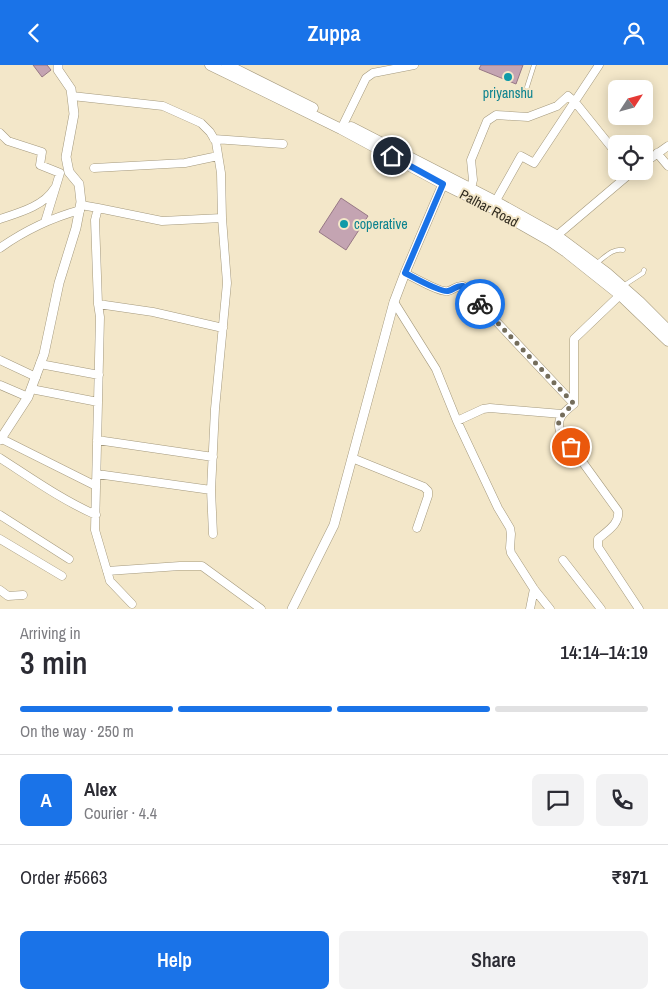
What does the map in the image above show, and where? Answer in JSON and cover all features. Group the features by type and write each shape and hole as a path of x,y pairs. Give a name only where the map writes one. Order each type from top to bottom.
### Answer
{"main road":[{"name":"Palhar Road","path":"210,65 342,126 377,139 471,188 494,205"},
{"name":"Palhar Road","path":"227,65 342,126 443,184 494,205 595,264 668,341"},
{"name":"Palhar Road","path":"553,238 566,252 621,291 668,330"}],"street":[{"path":"58,65 58,70 71,89 74,114 66,157 69,172 79,184 81,202 76,228 59,283 44,354 30,393 0,439 96,486"},
{"path":"342,126 366,78 373,73 414,65"},
{"path":"494,205 521,156 534,163 599,65"},
{"path":"72,96 163,106 201,123 216,142 221,173 227,283 215,409 211,490 213,534"},
{"path":"471,188 473,175 470,160 487,121 496,115 528,117 557,106 568,96 575,101 608,143"},
{"path":"0,133 8,141 42,152 40,165 60,173"},
{"path":"214,139 284,144"},
{"path":"653,156 668,146"},
{"path":"657,153 668,166"},
{"path":"94,167 185,163 218,155"},
{"path":"0,219 37,204 50,195 67,160"},
{"path":"45,222 60,173"},
{"path":"553,238 621,180"},
{"path":"292,609 334,525 394,302 443,184"},
{"path":"0,249 8,242 45,222 80,208 98,208 162,221 222,218"},
{"path":"98,208 95,220 100,317 95,530 110,581 132,604"},
{"path":"405,273 442,291 449,291 458,285 463,286 574,404"},
{"path":"574,404 574,339 621,291"},
{"path":"394,302 436,369 457,421 498,508 510,528 511,553 534,589 550,609"},
{"path":"98,304 153,312 223,328"},
{"path":"0,360 36,377"},
{"path":"40,364 99,375"},
{"path":"0,385 30,393 98,402"},
{"path":"574,404 562,414 558,425 560,431 618,511 618,521 598,539 598,547 639,609"},
{"path":"457,421 490,407 562,414"},
{"path":"97,440 213,457"},
{"path":"0,458 85,511 96,515"},
{"path":"352,458 424,487 428,491 417,528"},
{"path":"97,474 211,490"},
{"path":"0,515 69,559"},
{"path":"0,539 62,576"},
{"path":"563,560 602,609"},
{"path":"107,571 202,566 261,609"},
{"path":"530,609 534,589"},
{"path":"0,590 8,596 23,595"}],"lane":[{"path":"527,87 534,65"},
{"path":"595,264 614,250 623,250"},
{"path":"621,291 642,273 644,269"}],"building":[{"path":"33,65 47,65 51,70 42,77"},
{"name":"priyanshu","path":"481,65 523,65 516,84 479,69"},
{"name":"coperative","path":"341,198 368,216 346,250 319,232"}],"way so far":[{"path":"480,304 574,404 562,414 558,425 571,447"}],"place":[{"name":"priyanshu","path":"508,77"},
{"name":"coperative","path":"344,224"}],"route":[{"path":"392,156 443,184 405,273 442,291 449,291 458,285 463,286 480,304"}]}
